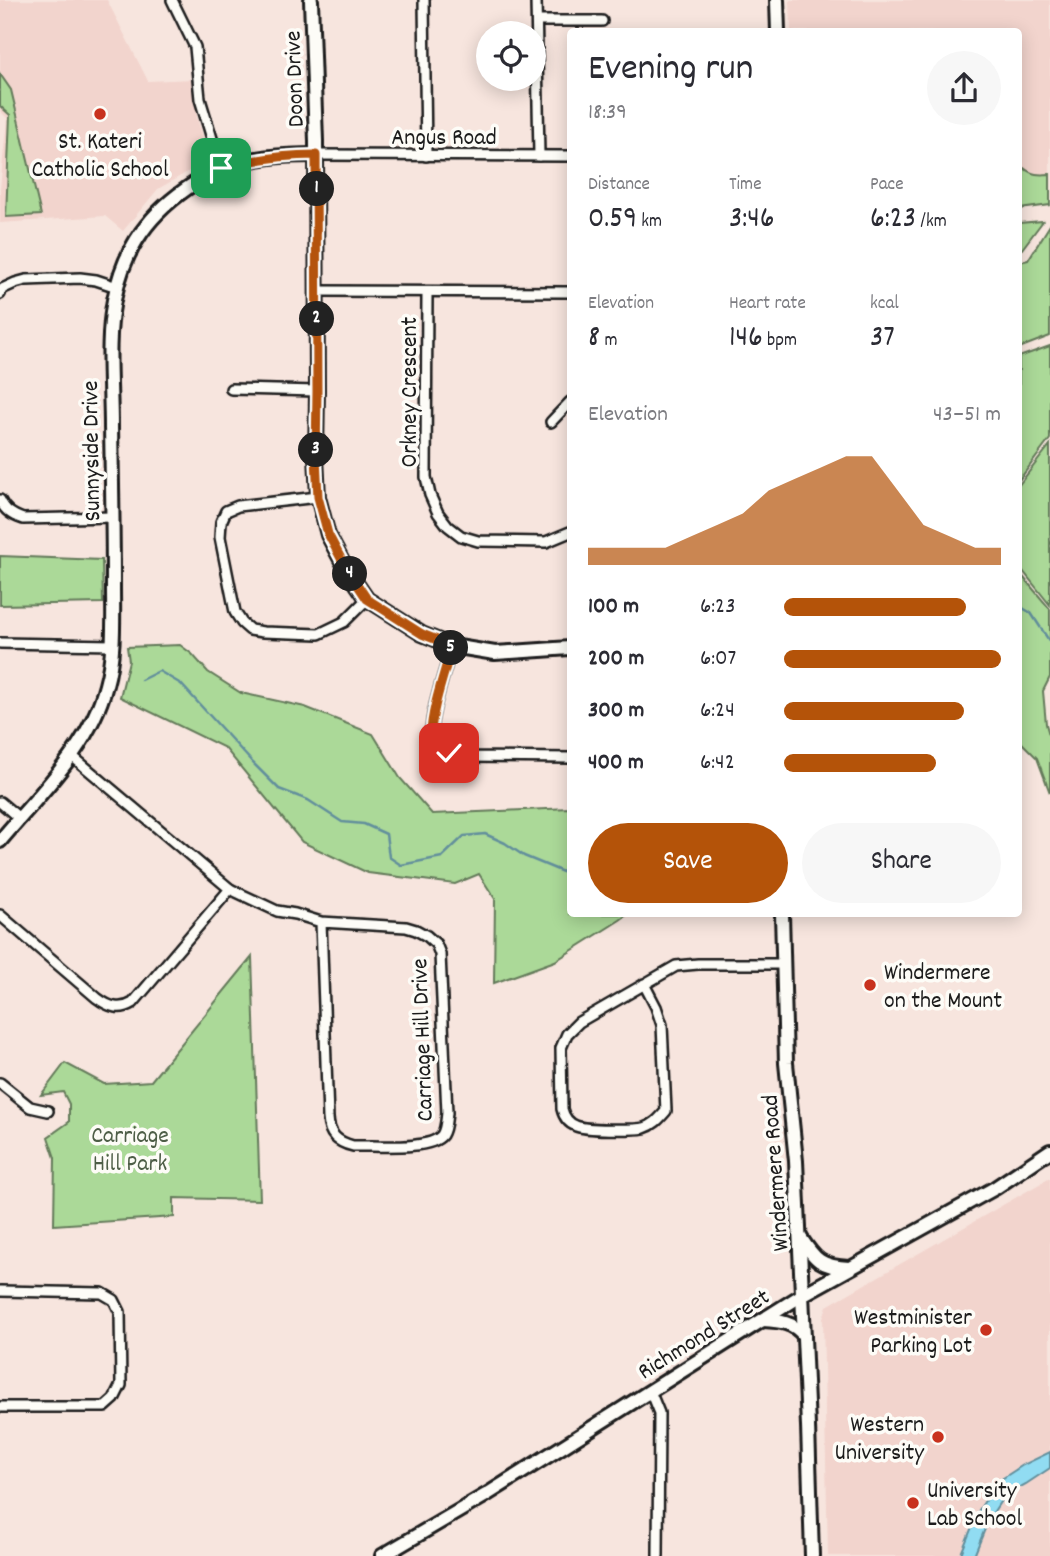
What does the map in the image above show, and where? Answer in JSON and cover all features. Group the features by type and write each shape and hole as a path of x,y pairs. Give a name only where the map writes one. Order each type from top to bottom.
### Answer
{"street":[{"path":"172,0 195,47 200,100 221,168"},
{"name":"Doon Drive","path":"311,0 318,291 316,457 318,497 328,534 367,599 422,634 452,646 495,653 567,648"},
{"path":"424,0 426,156"},
{"path":"536,0 537,21"},
{"path":"777,0 778,28"},
{"path":"546,21 603,21"},
{"path":"538,91 539,156"},
{"name":"Sunnyside Drive","path":"0,841 72,756 93,720 107,682 113,645 110,336 113,301 124,265 139,234 160,209 216,170 262,158 316,155"},
{"name":"Angus Road","path":"316,155 567,156"},
{"path":"0,293 2,289 26,280 80,278 117,287"},
{"name":"Orkney Crescent","path":"318,291 567,292"},
{"name":"Orkney Crescent","path":"427,292 426,477 438,513 448,526 461,536 478,541 546,542 567,533"},
{"path":"232,389 317,391"},
{"path":"551,422 567,405"},
{"path":"318,497 238,506 226,511 221,522 220,537 235,612 250,630 319,634 344,622 367,599"},
{"path":"0,500 12,514 23,519 113,517"},
{"path":"0,643 113,645"},
{"path":"452,646 432,721 432,738 437,746 449,753 465,757 567,758"},
{"name":"Carriage Hill Drive","path":"72,756 230,889 277,911 321,922 406,927 427,936 436,944 440,954 447,1113 443,1134 436,1140 422,1145 353,1146 333,1137 328,1118 321,922"},
{"path":"0,802 19,818"},
{"path":"0,915 105,1004 117,1008 126,1007 133,1003 230,889"},
{"name":"Windermere Road","path":"782,917 786,1063 800,1236 812,1556"},
{"path":"644,985 662,1025 666,1111 658,1121 641,1129 575,1126 564,1117 562,1109 561,1048 567,1034 579,1022 676,966 784,964"},
{"path":"0,1083 30,1107 48,1111"},
{"name":"Richmond Street","path":"382,1556 486,1495 802,1295 995,1188 1050,1151"},
{"path":"800,1236 822,1264 850,1269"},
{"path":"0,1291 102,1293 114,1300 120,1312 121,1385 114,1399 105,1407 0,1407"},
{"path":"763,1320 793,1325 804,1336"},
{"path":"650,1391 659,1413 659,1556"}],"shaded area":[{"name":"St. Kateri Catholic School","path":"0,0 107,0 148,81 193,79 197,118 210,159 158,189 123,231 105,216 0,223 0,189 7,118 0,111"},
{"path":"790,0 1050,0 1050,178 1022,180 1022,28 791,28"},
{"name":"Western University","path":"1050,1178 1050,1556 828,1556 823,1318 827,1306"}],"green space":[{"path":"0,74 11,90 41,215 6,217 10,115 0,106"},
{"path":"1022,168 1036,174 1050,174 1050,205 1022,209"},
{"path":"1043,221 1022,249 1022,223"},
{"path":"1050,225 1050,336 1022,347 1022,261 1028,260"},
{"path":"1050,346 1050,439 1022,476 1022,356"},
{"path":"1050,445 1050,605 1022,570 1022,481"},
{"path":"0,556 102,560 103,603 0,605"},
{"path":"1022,576 1050,609 1050,677 1043,691 1050,738 1050,793 1037,758 1022,743"},
{"path":"180,645 208,672 241,693 305,707 373,734 400,778 432,814 567,808 567,917 624,917 555,961 494,983 495,899 479,874 455,884 368,873 302,842 225,748 120,697 129,661 127,647"},
{"name":"Carriage Hill Park","path":"252,957 260,1200 174,1198 174,1217 54,1225 55,1158 48,1137 69,1122 69,1104 63,1092 41,1095 65,1063 104,1084 151,1081"}],"water":[{"path":"1050,1452 1050,1468 1004,1496 989,1519 974,1556 960,1556 979,1510 997,1482"}],"waterway":[{"path":"1022,608 1031,613 1050,642"},
{"path":"141,680 159,671 181,684 279,789 308,800 342,822 364,824 386,834 389,857 401,865 442,857 464,836 485,834 524,856 567,874"}],"place":[{"name":"St. Kateri Catholic School","path":"100,114"},
{"name":"Windermere on the Mount","path":"870,985"},
{"name":"Westminister Parking Lot","path":"986,1330"},
{"name":"Western University","path":"938,1437"},
{"name":"University Lab School","path":"913,1503"}],"route":[{"path":"221,168 252,159 316,155 318,497 328,534 367,599 422,634 452,646 432,721 432,738 437,746 449,753"}]}
